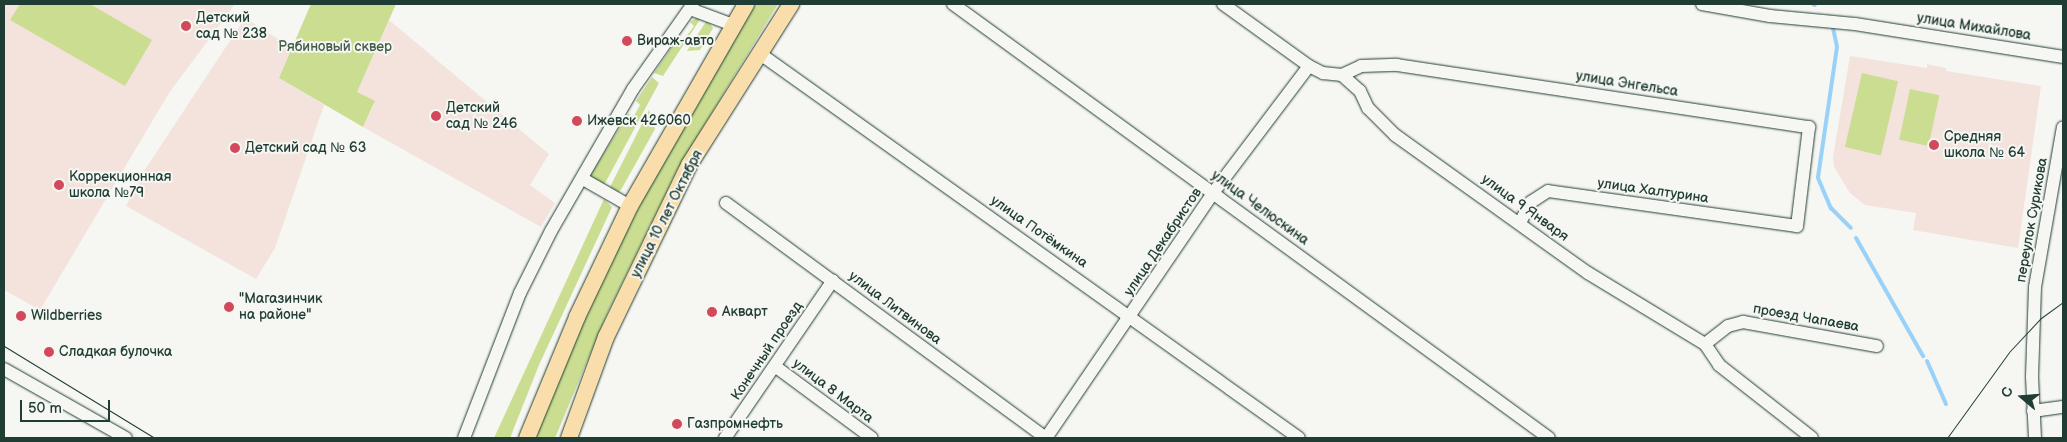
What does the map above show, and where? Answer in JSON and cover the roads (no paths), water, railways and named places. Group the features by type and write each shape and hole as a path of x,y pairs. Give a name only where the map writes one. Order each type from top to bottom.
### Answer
{"main road":[{"path":"527,438 577,317 630,206 746,4"},
{"name":"улица 10 лет Октября","path":"568,438 606,337 685,174 791,4"}],"street":[{"name":"улица Челюскина","path":"953,4 1549,438"},
{"path":"1223,4 1309,66 1323,73 1342,75"},
{"name":"улица Михайлова","path":"1702,4 1770,16 1855,24 2063,57"},
{"path":"464,438 520,293 551,231 583,179 632,89 692,6 733,25"},
{"name":"улица Потёмкина","path":"759,53 1131,315 1299,438"},
{"name":"улица Энгельса","path":"1342,75 1360,66 1397,65 1809,127 1797,226"},
{"name":"улица Декабристов","path":"1046,438 1214,193 1309,66"},
{"name":"улица 9 Января","path":"1342,75 1360,91 1368,108 1395,134 1588,273 1705,344 1719,365 1812,438"},
{"name":"переулок Сурикова","path":"2035,438 2033,411 2036,286 2061,152 2063,126"},
{"path":"583,179 630,206"},
{"name":"улица Халтурина","path":"1520,223 1531,202 1548,191 1797,226"},
{"name":"улица Литвинова","path":"726,203 1046,438"},
{"name":"Конечный проезд","path":"725,438 776,367 833,280"},
{"name":"проезд Чапаева","path":"1705,344 1728,326 1743,322 1878,346"},
{"name":"улица 8 Марта","path":"776,367 872,438"},
{"path":"4,369 126,438"},
{"path":"2033,411 2063,407"}],"waterway":[{"path":"1833,28 1837,47 1818,178 1831,208 1851,228"},
{"path":"1856,238 1923,356"},
{"path":"1927,361 1946,404"}],"tram line":[{"path":"1947,438 2010,351 2041,318 2063,302"},
{"path":"4,346 155,438"}],"place":[{"name":"Детский сад № 238","path":"186,26"},
{"name":"Вираж-авто","path":"627,41"},
{"name":"Детский сад № 246","path":"436,116"},
{"name":"Ижевск 426060","path":"577,121"},
{"name":"Средняя школа № 64","path":"1934,145"},
{"name":"Детский сад № 63","path":"235,148"},
{"name":"Коррекционная школа №79","path":"59,185"},
{"name":"\"Магазинчик на районе\"","path":"229,307"},
{"name":"Акварт","path":"712,312"},
{"name":"Wildberries","path":"21,316"},
{"name":"Сладкая булочка","path":"49,352"},
{"name":"Газпромнефть","path":"677,424"}],"park label":[{"name":"Рябиновый сквер","path":"335,47"}]}
